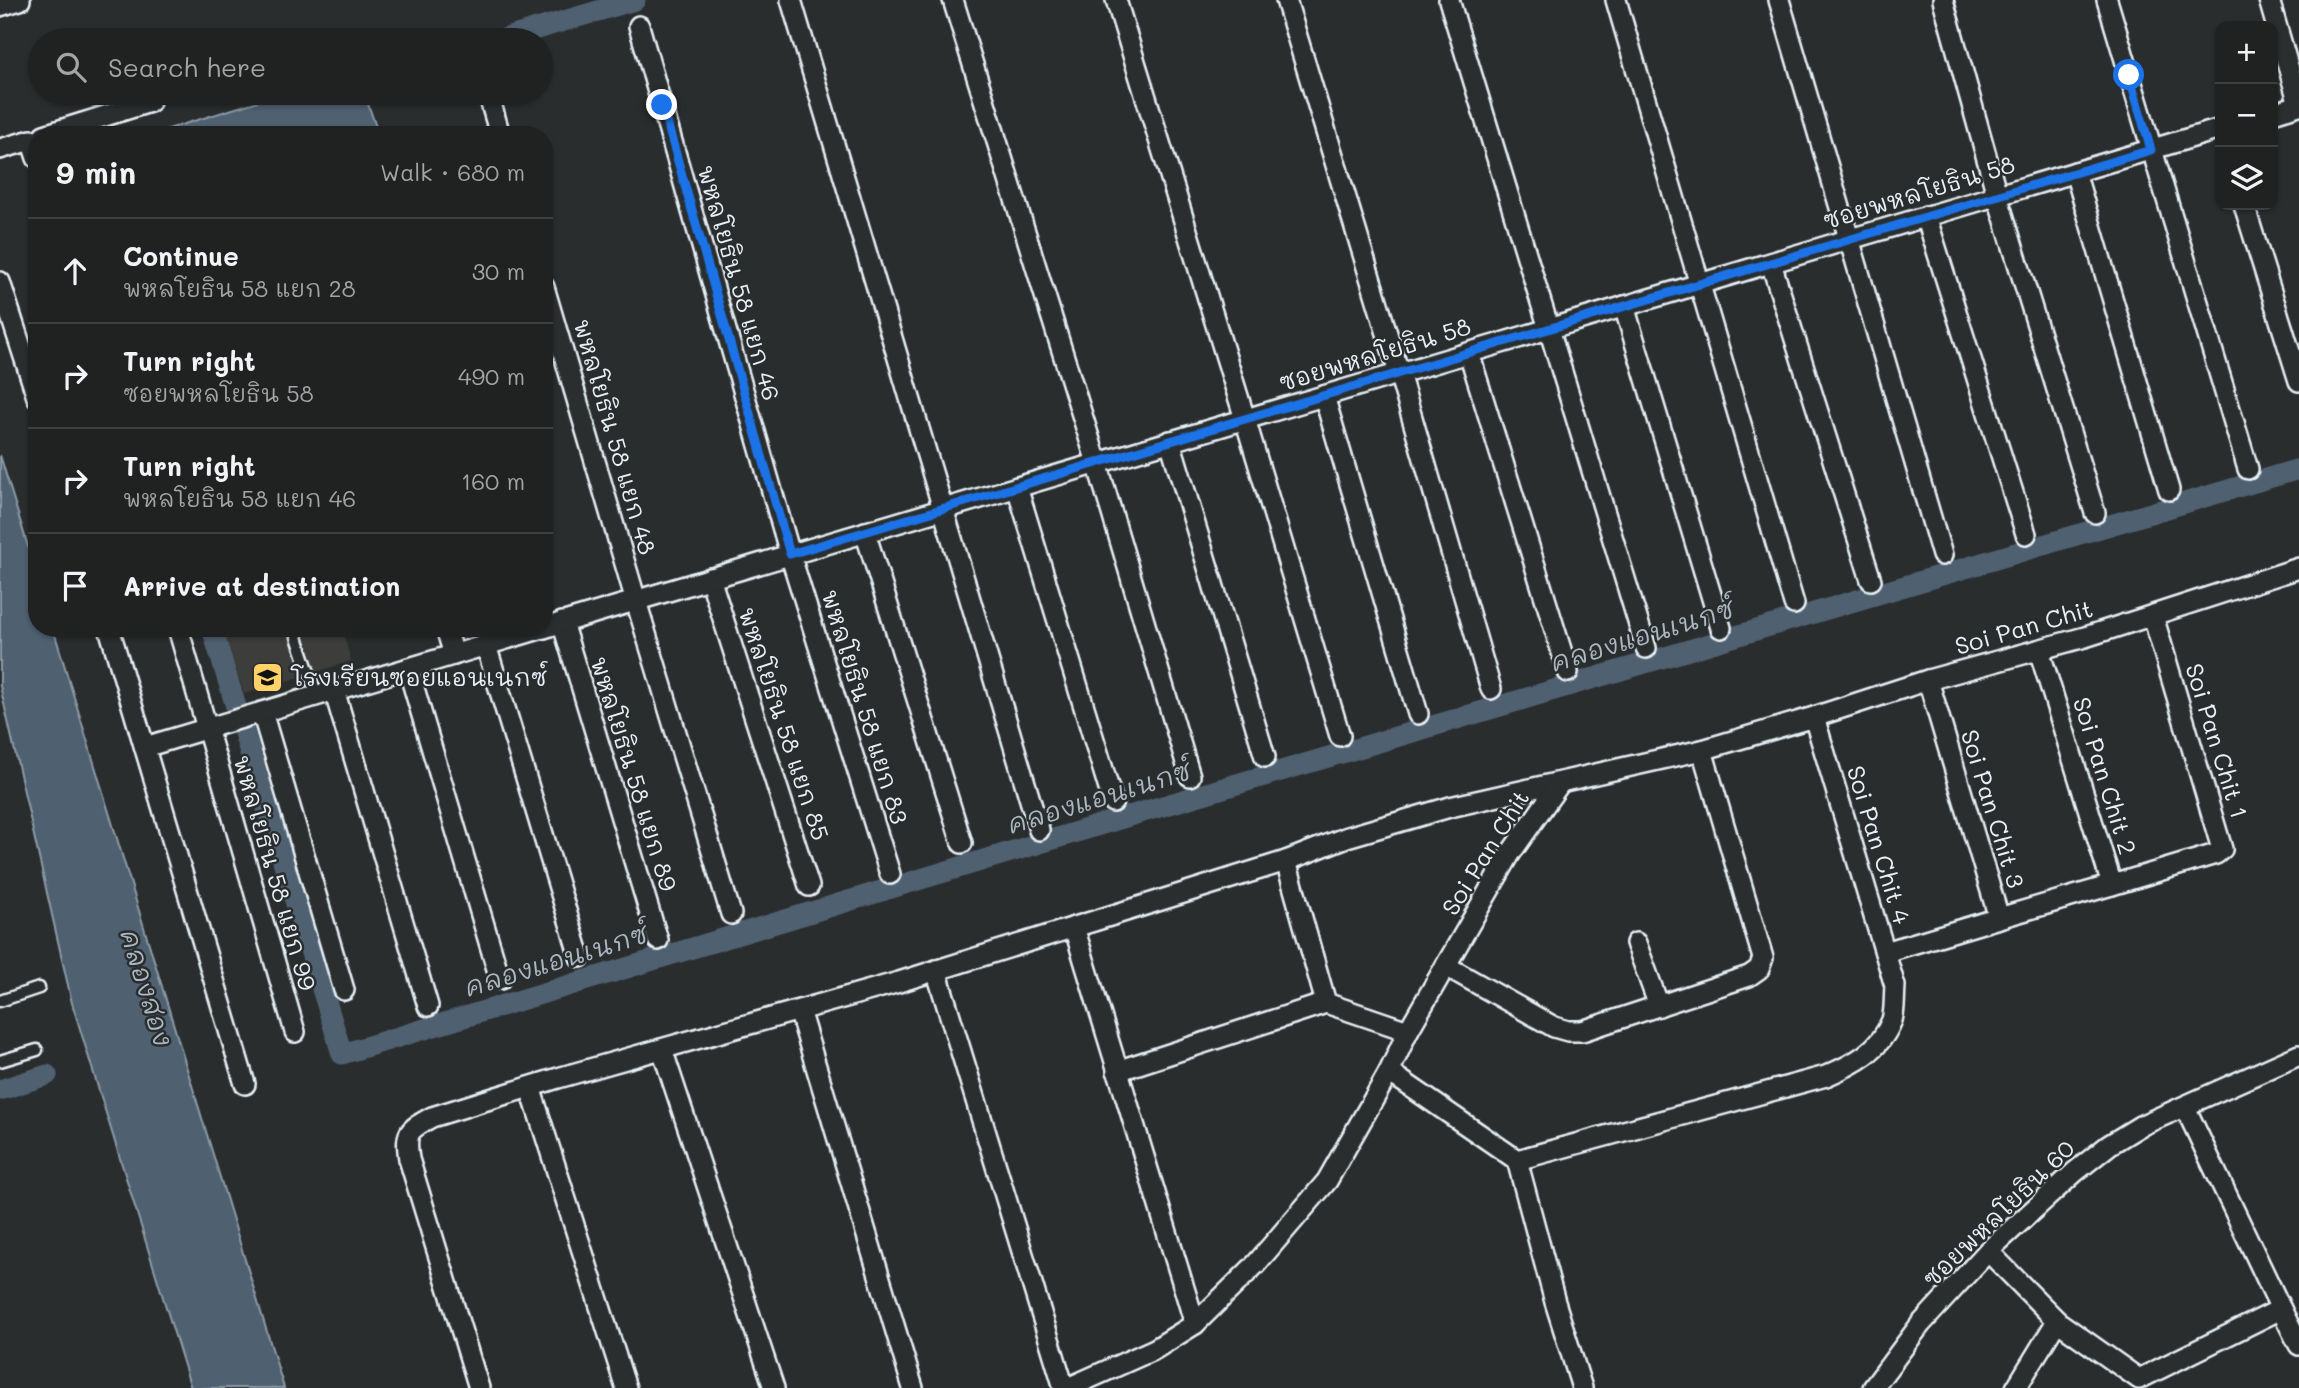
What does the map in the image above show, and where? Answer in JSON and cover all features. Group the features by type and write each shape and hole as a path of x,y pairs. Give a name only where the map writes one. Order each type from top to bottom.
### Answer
{"street":[{"path":"0,6 20,0"},
{"path":"791,0 1039,830"},
{"path":"953,0 1097,463 1190,776"},
{"path":"1116,0 1340,736"},
{"path":"1286,0 1491,689"},
{"path":"1449,0 1646,648"},
{"path":"1616,0 1794,604"},
{"path":"1779,0 1942,555"},
{"path":"1943,0 1997,195 2095,513"},
{"path":"2107,0 2248,469"},
{"path":"2269,0 2299,105 2278,111"},
{"name":"พหลโยธิน 58 แยก 46","path":"639,26 790,554"},
{"path":"84,126 142,105"},
{"path":"491,105 497,126"},
{"name":"ซอยพหลโยธิน 58","path":"553,625 2215,131"},
{"path":"0,149 28,144"},
{"path":"2075,172 2169,490"},
{"path":"2246,210 2299,381"},
{"path":"1926,216 2025,534"},
{"path":"1771,262 1871,580"},
{"path":"0,282 28,369"},
{"path":"1624,306 1721,628"},
{"name":"พหลโยธิน 58 แยก 48","path":"553,318 731,914"},
{"path":"1469,353 1568,673"},
{"path":"1324,396 1419,714"},
{"path":"1170,441 1265,757"},
{"path":"1017,487 1113,802"},
{"path":"865,533 962,843"},
{"name":"พหลโยธิน 58 แยก 83","path":"790,554 890,874"},
{"name":"Soi Pan Chit","path":"1066,1388 1156,1349 1195,1324 1256,1264 1327,1181 1389,1072 1408,1031 1510,854 1560,783 1702,750 1928,680 2153,616 2299,568"},
{"name":"พหลโยธิน 58 แยก 85","path":"710,578 809,886"},
{"name":"Soi Pan Chit 1","path":"2112,885 2216,854 2222,849 2153,616"},
{"name":"พหลโยธิน 58 แยก 89","path":"553,635 658,940"},
{"path":"112,637 245,1084"},
{"name":"พหลโยธิน 58 แยก 99","path":"181,637 295,1032"},
{"path":"449,637 454,655"},
{"name":"ซอยพหลโยธิน 58","path":"145,747 513,637"},
{"path":"486,645 580,957"},
{"name":"Soi Pan Chit 2","path":"1999,918 2112,885 2039,650"},
{"path":"408,668 500,979"},
{"name":"Soi Pan Chit 3","path":"1885,952 1999,918 1928,680"},
{"path":"325,693 428,1006"},
{"path":"256,714 344,990"},
{"name":"Soi Pan Chit 4","path":"1517,1160 1826,1076 1856,1063 1879,1042 1892,1018 1895,986 1814,717"},
{"path":"1446,966 1554,1027 1568,1031 1582,1031 1749,976 1759,969 1763,958 1702,750"},
{"path":"479,1388 409,1159 406,1140 413,1128 432,1117 936,970 1450,807 1560,783"},
{"path":"1286,861 1326,1003"},
{"path":"1074,927 1195,1324"},
{"path":"1636,943 1659,1006"},
{"path":"936,970 1066,1388"},
{"path":"1117,1071 1326,1003 1408,1031"},
{"path":"799,1010 913,1388"},
{"path":"662,1049 774,1388"},
{"name":"ซอยพหลโยธิน 60","path":"1873,1388 1920,1325 1988,1251 2109,1145 2140,1126 2299,1055"},
{"path":"1389,1072 1517,1160 1555,1302 1580,1382"},
{"path":"530,1087 626,1388"},
{"path":"2185,1107 2299,1345"},
{"path":"1988,1251 2057,1321 2139,1383 2281,1309"},
{"path":"2016,1388 2057,1321"}],"lane":[{"path":"297,637 325,693"},
{"path":"0,1001 39,988"},
{"path":"0,1061 37,1050"}],"shaded area":[{"name":"โรงเรียนซอยแอนเนกซ์","path":"226,637 344,637 351,661 244,694"}],"water":[{"path":"245,105 368,105 376,126 178,126"},
{"name":"คลองสอง","path":"0,455 28,547 28,637 56,637 284,1388 191,1388 72,1003 0,686"}],"waterway":[{"name":"คลองแอนเนกซ์","path":"540,28 635,0"},
{"name":"คลองแอนเนกซ์","path":"215,637 342,1054 1126,817 2299,469"},
{"path":"0,1090 47,1075"}],"place":[{"name":"โรงเรียนซอยแอนเนกซ์","path":"268,678"}],"route":[{"path":"662,105 790,554 2151,150 2129,75"}]}
